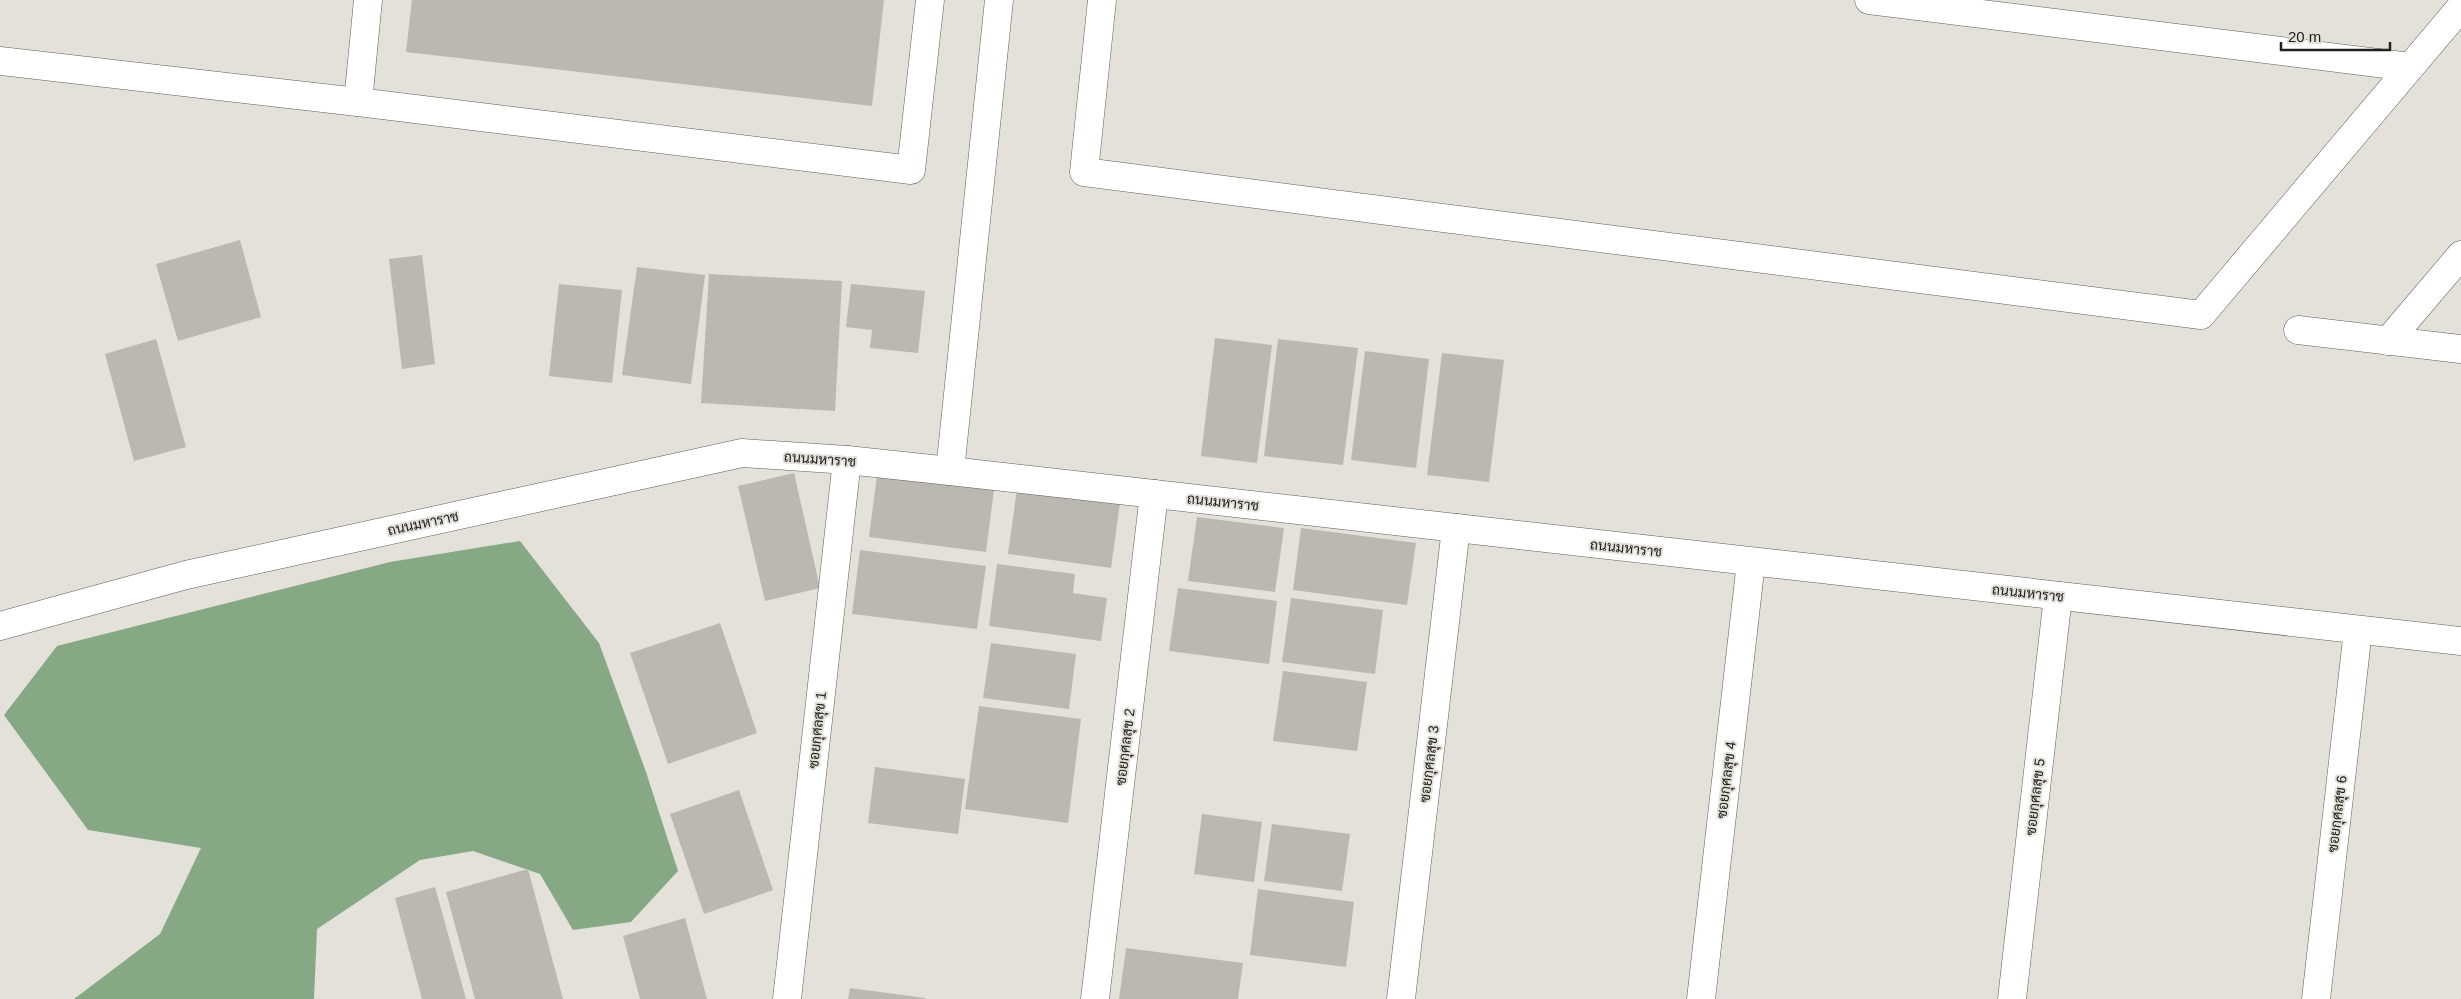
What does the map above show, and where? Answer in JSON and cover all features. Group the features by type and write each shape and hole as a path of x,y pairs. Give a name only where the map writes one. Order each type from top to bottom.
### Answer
{"street":[{"path":"358,102 368,0"},
{"path":"0,61 358,102 911,170 930,0"},
{"path":"950,471 999,0"},
{"path":"1102,0 1084,172 2201,315 2461,7"},
{"path":"1869,0 2410,67"},
{"path":"2388,341 2461,255"},
{"path":"2298,330 2461,349"},
{"name":"ถนนมหาราช","path":"0,626 186,575 742,453 847,460 950,471 2461,641"},
{"name":"ซอยกุศลสุข 1","path":"787,999 847,460"},
{"name":"ซอยกุศลสุข 2","path":"1095,999 1154,494"},
{"name":"ซอยกุศลสุข 3","path":"1401,999 1456,528"},
{"name":"ซอยกุศลสุข 4","path":"1701,999 1751,562"},
{"name":"ซอยกุศลสุข 5","path":"2012,999 2058,596"},
{"name":"ซอยกุศลสุข 6","path":"2316,999 2358,630"}],"green space":[{"path":"520,541 599,643 646,772 678,871 631,922 573,930 540,874 473,851 420,860 317,929 314,999 74,999 160,934 201,848 88,830 4,715 57,646 390,562"}],"building":[{"path":"412,0 884,0 872,106 406,52"},
{"path":"240,240 261,317 178,341 156,264"},
{"path":"422,255 435,364 402,369 389,259"},
{"path":"637,267 705,275 691,384 622,375"},
{"path":"709,274 842,281 835,411 701,403"},
{"path":"559,284 622,290 612,383 549,376"},
{"path":"851,284 925,291 918,353 870,348 872,330 846,327"},
{"path":"1215,338 1272,345 1257,463 1201,456"},
{"path":"156,339 186,447 134,461 105,354"},
{"path":"1278,339 1358,348 1343,465 1264,456"},
{"path":"1365,351 1429,359 1416,468 1351,460"},
{"path":"1442,353 1504,360 1489,482 1427,475"},
{"path":"794,473 820,588 765,601 738,486"},
{"path":"877,475 994,490 986,552 869,537"},
{"path":"1017,489 1120,503 1111,568 1008,554"},
{"path":"1197,517 1284,528 1275,592 1188,581"},
{"path":"1301,528 1416,543 1407,605 1293,590"},
{"path":"860,550 986,566 977,629 852,614"},
{"path":"997,564 1075,574 1073,593 1107,598 1101,641 989,626"},
{"path":"1178,588 1277,601 1269,664 1169,651"},
{"path":"1291,598 1383,610 1375,674 1282,662"},
{"path":"720,623 757,733 668,764 630,653"},
{"path":"991,643 1076,654 1069,709 983,698"},
{"path":"1283,671 1367,682 1357,751 1273,741"},
{"path":"979,706 1081,719 1068,823 965,809"},
{"path":"875,767 965,779 958,834 868,823"},
{"path":"739,790 773,890 704,914 670,814"},
{"path":"1202,814 1262,822 1254,882 1194,874"},
{"path":"1272,824 1350,834 1342,891 1264,881"},
{"path":"528,869 563,999 475,999 446,892"},
{"path":"435,887 466,999 422,999 395,898"},
{"path":"1258,889 1354,902 1346,967 1250,955"},
{"path":"685,918 707,999 640,999 623,936"},
{"path":"1126,948 1243,963 1238,999 1119,999"},
{"path":"850,988 925,998 925,999 848,999"}]}
